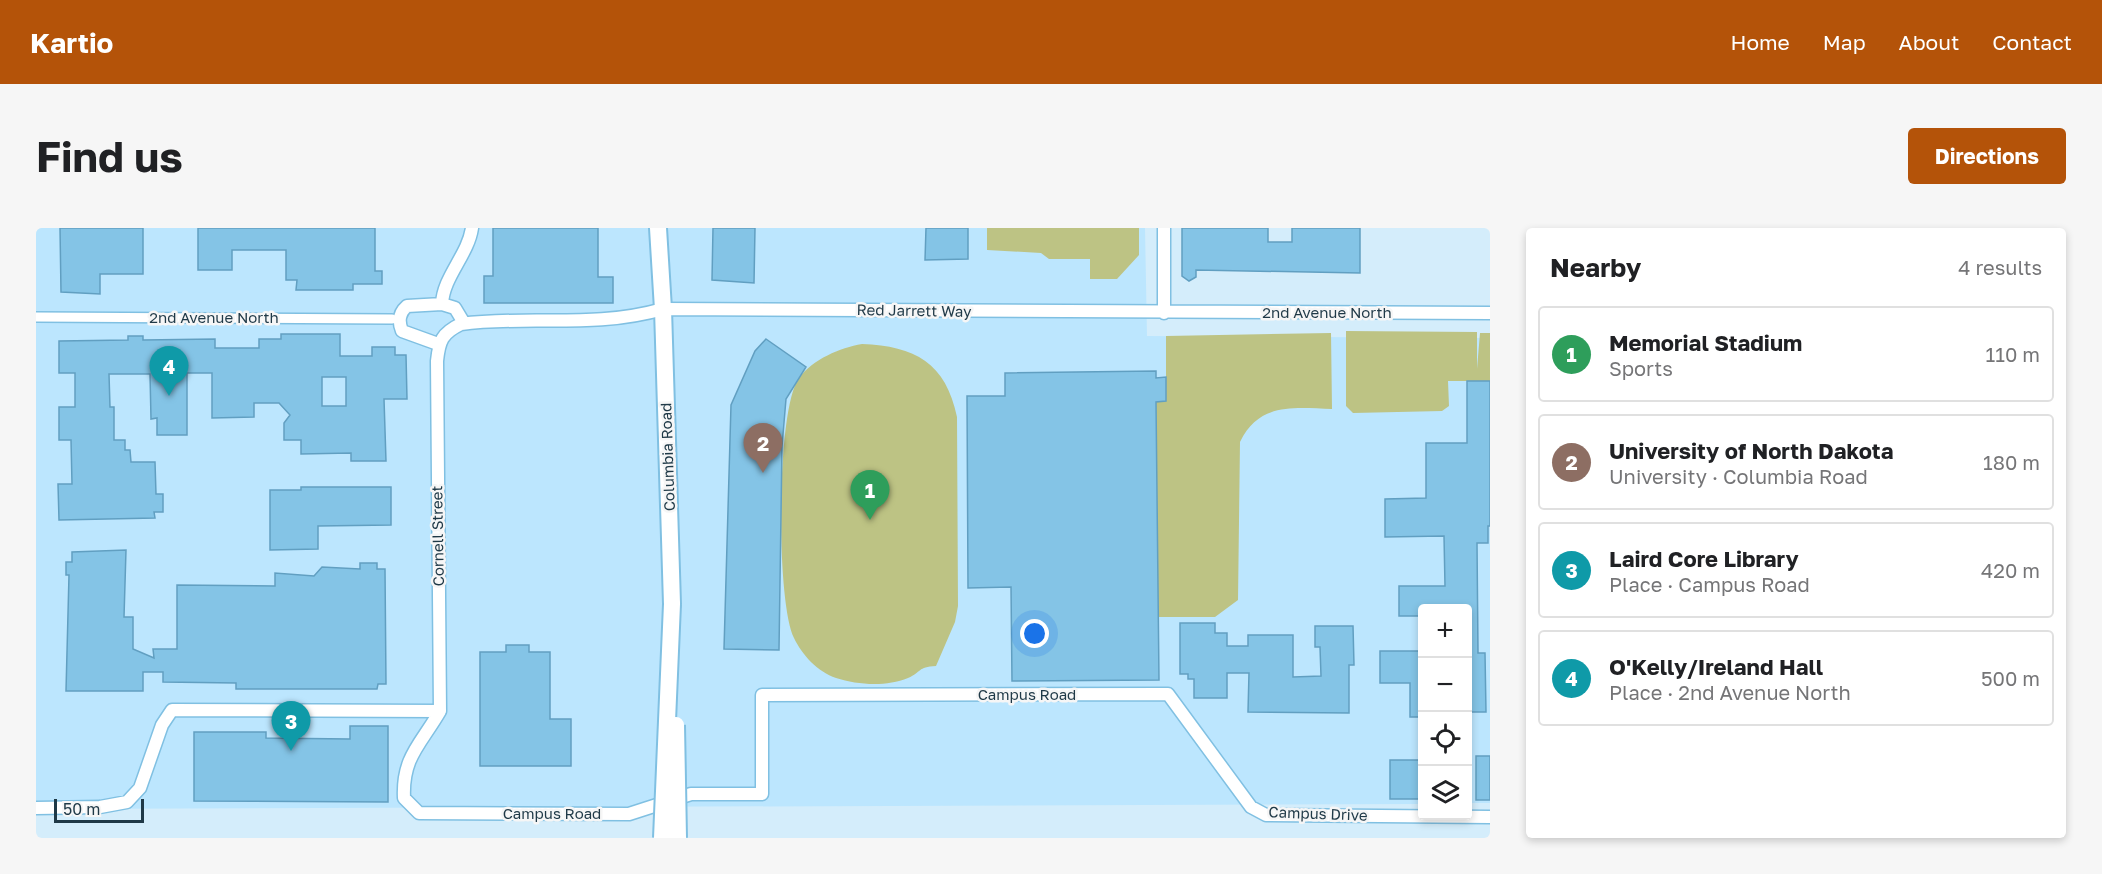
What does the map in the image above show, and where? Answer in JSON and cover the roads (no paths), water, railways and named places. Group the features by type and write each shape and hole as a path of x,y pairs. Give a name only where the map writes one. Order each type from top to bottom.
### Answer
{"main road":[{"name":"Columbia Road","path":"658,228 663,309 678,838"},
{"name":"Columbia Road","path":"662,838 672,604"}],"street":[{"path":"442,304 446,286 464,255 472,228"},
{"path":"1164,228 1164,313"},
{"path":"464,323 455,308 442,304 407,306 399,318 402,331 438,344 446,332 464,323 566,323 633,318 663,309"},
{"name":"Red Jarrett Way","path":"663,309 1164,313"},
{"name":"2nd Avenue North","path":"1164,313 1490,313"},
{"name":"2nd Avenue North","path":"36,317 392,319"},
{"name":"Cornell Street","path":"438,344 440,711"},
{"name":"Campus Road","path":"440,711 411,754 403,776 404,798 418,813 629,814 691,794 762,794 762,695 1168,694"},
{"name":"Campus Drive","path":"1168,694 1251,807 1266,815 1490,817"},
{"path":"36,808 100,807 127,802 141,788 162,725 172,711 440,711"}],"place":[{"name":"O'Kelly/Ireland Hall","path":"169,396"},
{"name":"University of North Dakota","path":"763,473"},
{"name":"Memorial Stadium","path":"870,520"},
{"name":"Laird Core Library","path":"291,751"}]}
